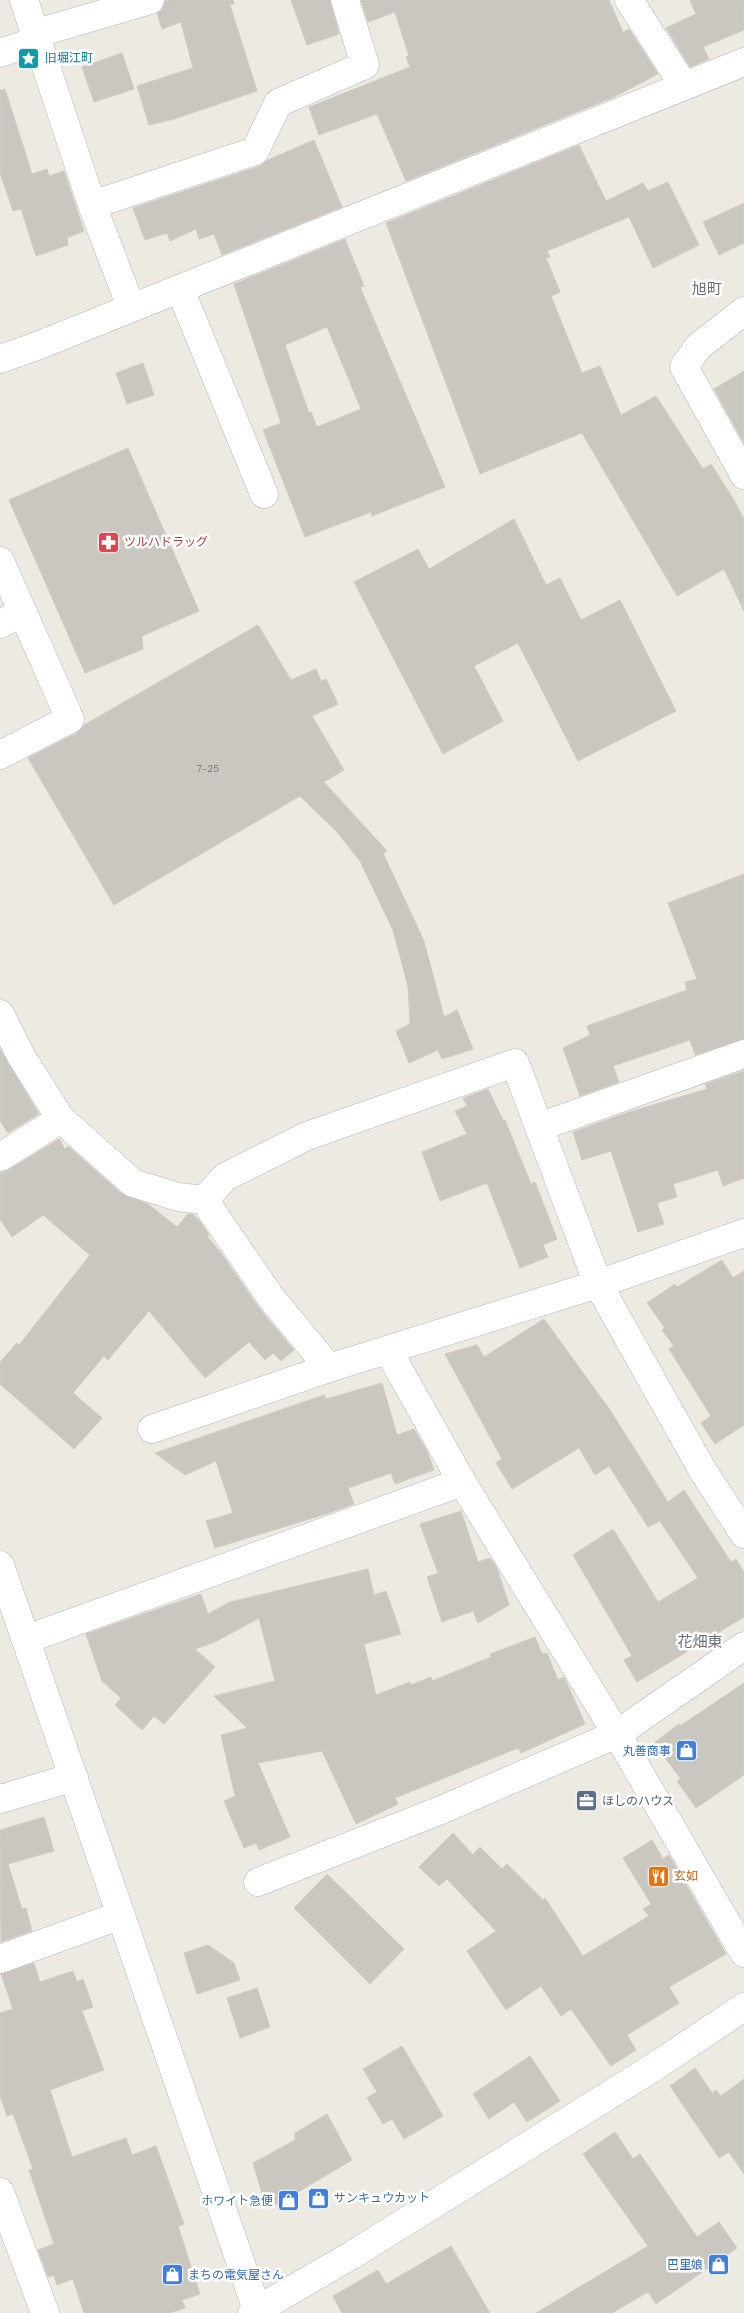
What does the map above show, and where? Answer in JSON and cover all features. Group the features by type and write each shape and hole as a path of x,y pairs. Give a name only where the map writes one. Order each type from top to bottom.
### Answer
{"street":[{"path":"24,0 35,38 92,205 131,307"},
{"path":"0,53 35,38 150,0"},
{"path":"92,205 254,151 278,103 365,65 345,0"},
{"path":"629,0 684,86"},
{"path":"0,359 180,289 744,62"},
{"path":"180,289 264,494"},
{"path":"744,312 698,347 684,367 744,475"},
{"path":"0,561 11,618 70,719 0,755"},
{"path":"0,1014 20,1056 62,1119 133,1183 178,1197 204,1200 272,1299 329,1368"},
{"path":"539,1127 744,1054"},
{"path":"204,1200 225,1177 306,1136 515,1063 598,1284 704,1471 744,1534"},
{"path":"0,1157 62,1119"},
{"path":"152,1429 329,1368 741,1239"},
{"path":"388,1350 462,1482 617,1734 744,1953"},
{"path":"27,1640 462,1482"},
{"path":"0,1565 74,1776 256,2312 360,2250 651,2069 744,2007"},
{"path":"258,1882 441,1810 617,1734 744,1646"},
{"path":"0,1799 74,1776"},
{"path":"0,1959 121,1915"},
{"path":"0,2192 45,2313"}],"building":[{"path":"233,0 234,4 230,5 257,91 174,119 149,125 137,86 193,68 181,22 162,29 157,13 162,10 165,1"},
{"path":"291,0 330,0 339,34 307,45"},
{"path":"361,0 609,0 623,32 629,29 658,74 614,97 406,181 377,114 319,135 309,107 410,67 406,57 409,56 395,12 368,22"},
{"path":"690,0 744,0 744,30 703,47 709,59 690,67 666,28 696,14"},
{"path":"122,53 134,89 94,102 82,67"},
{"path":"5,89 32,174 47,169 49,176 64,171 84,231 67,238 68,245 36,256 21,209 13,211 0,173 0,90"},
{"path":"314,140 342,207 222,255 214,234 199,239 196,229 170,241 167,233 145,240 133,208 260,166 268,160"},
{"path":"579,145 606,201 643,183 648,191 668,182 699,245 653,268 629,217 547,251 550,257 546,258 560,292 551,296 582,373 600,366 621,415 656,396 703,469 711,464 732,497 744,519 744,611 724,569 677,596 582,433 480,474 386,223"},
{"path":"744,203 744,243 719,255 703,222"},
{"path":"345,239 364,286 360,287 445,487 372,516 371,512 305,537 263,430 281,423 234,284","holes":["327,327 361,409 317,427 311,412 309,413 285,345"]},
{"path":"143,363 154,395 127,404 116,373"},
{"path":"744,371 744,443 714,389"},
{"path":"128,448 199,611 142,636 143,649 85,673 9,500"},
{"path":"514,519 546,585 560,578 581,620 620,600 676,711 578,761 518,643 474,666 503,721 443,754 354,582 418,549 429,569"},
{"path":"258,625 291,680 316,669 321,681 326,679 338,704 312,716 344,770 324,782 387,851 383,853 424,941 444,1017 457,1010 473,1049 442,1059 438,1050 409,1063 396,1031 410,1024 408,986 393,930 360,861 337,832 300,796 114,905 28,758 77,733 84,725"},
{"path":"744,874 744,1039 695,1055 690,1040 613,1066 619,1082 580,1096 563,1048 590,1035 587,1026 687,990 685,982 697,979 668,903"},
{"path":"0,1049 39,1114 8,1133 0,1121"},
{"path":"744,1071 744,1178 723,1186 718,1170 673,1184 677,1197 657,1203 664,1224 638,1232 611,1151 582,1160 573,1132 629,1112 707,1089 705,1084"},
{"path":"488,1089 503,1120 505,1120 531,1184 535,1182 557,1239 543,1245 548,1257 520,1268 487,1183 440,1201 422,1152 467,1134 455,1111 467,1106 463,1098"},
{"path":"59,1139 65,1149 68,1146 121,1193 148,1204 177,1227 188,1214 192,1214 199,1220 209,1235 207,1236 259,1308 294,1350 281,1361 273,1353 265,1360 249,1342 205,1378 149,1311 108,1360 104,1356 73,1393 102,1418 74,1449 0,1384 0,1362 17,1343 19,1345 90,1255 43,1215 12,1237 0,1219 0,1173"},
{"path":"722,1260 733,1278 744,1271 744,1425 715,1444 701,1423 711,1416 669,1349 674,1346 662,1330 665,1328 647,1303 675,1284 677,1287"},
{"path":"544,1319 610,1410 668,1502 684,1490 731,1562 736,1559 744,1572 744,1617 637,1682 624,1660 632,1656 573,1555 613,1529 658,1602 698,1578 660,1521 648,1527 609,1466 595,1475 579,1448 512,1489 496,1463 502,1459 445,1354 477,1345 484,1357"},
{"path":"382,1383 397,1435 414,1429 427,1451 434,1470 395,1484 391,1473 348,1488 354,1504 326,1514 215,1548 206,1521 233,1513 216,1461 185,1475 155,1453 324,1395 326,1399"},
{"path":"461,1511 478,1562 490,1558 497,1568 509,1605 478,1623 473,1611 442,1622 427,1577 438,1573 420,1524"},
{"path":"368,1569 374,1595 386,1591 401,1634 364,1644 376,1695 410,1682 411,1685 431,1677 432,1681 491,1657 490,1654 535,1637 542,1654 547,1653 558,1680 564,1677 585,1724 521,1753 518,1748 395,1798 398,1804 356,1824 322,1751 258,1763 290,1837 259,1850 256,1843 244,1848 224,1801 235,1796 221,1735 247,1728 214,1696 275,1681 259,1618 213,1643 195,1649 215,1667 164,1724 154,1716 142,1730 115,1705 121,1698 102,1681 86,1634 201,1594 208,1614 230,1602"},
{"path":"744,1683 744,1775 696,1808 677,1781 681,1779 654,1743 679,1724 680,1726"},
{"path":"44,1817 54,1851 8,1864 22,1909 26,1908 32,1931 1,1942 0,1830"},
{"path":"453,1833 473,1855 480,1847 502,1869 507,1864 543,1900 545,1898 583,1956 649,1916 643,1909 651,1904 623,1858 652,1840 663,1859 669,1855 726,1954 669,1987 679,2003 627,2035 636,2050 611,2066 571,2009 561,2016 541,1986 506,2010 467,1951 496,1931 447,1879 439,1886 419,1867"},
{"path":"327,1874 404,1949 370,1984 294,1908"},
{"path":"208,1945 234,1963 240,1980 197,1994 184,1953"},
{"path":"34,1963 40,1982 73,1971 77,1982 83,1979 93,2007 82,2011 104,2070 50,2090 72,2157 126,2138 132,2155 156,2146 184,2224 178,2226 200,2294 182,2300 185,2308 170,2313 84,2313 73,2279 57,2285 54,2275 48,2277 38,2250 54,2244 29,2170 33,2169 13,2114 7,2116 0,2096 0,2013 13,2009 1,1974"},
{"path":"257,1988 270,2027 240,2038 227,1998"},
{"path":"402,2046 443,2116 404,2139 392,2119 383,2124 367,2098 377,2092 363,2069"},
{"path":"530,2056 560,2101 527,2122 514,2102 489,2119 473,2094"},
{"path":"695,2068 712,2093 716,2090 721,2096 744,2079 744,2174 729,2152 719,2158 670,2086"},
{"path":"327,2114 352,2160 276,2205 270,2195 262,2193 253,2163 295,2140 295,2133"},
{"path":"615,2132 633,2159 640,2154 697,2237 719,2222 737,2248 656,2304 648,2292 612,2313 536,2313 648,2246 583,2154"},
{"path":"451,2246 490,2313 342,2313 333,2296 378,2270 386,2284"}],"place":[{"name":"旧堀江町","path":"29,58"},
{"name":"ツルハドラッグ","path":"108,542"},
{"name":"丸善商事","path":"687,1751"},
{"name":"ほしのハウス","path":"586,1801"},
{"name":"玄如","path":"658,1876"},
{"name":"サンキュウカット","path":"318,2198"},
{"name":"ホワイト急便","path":"289,2201"},
{"name":"巴里娘","path":"719,2265"},
{"name":"まちの電気屋さん","path":"172,2275"}],"district":[{"name":"旭町","path":"707,289"},
{"name":"花畑東","path":"700,1642"}]}
